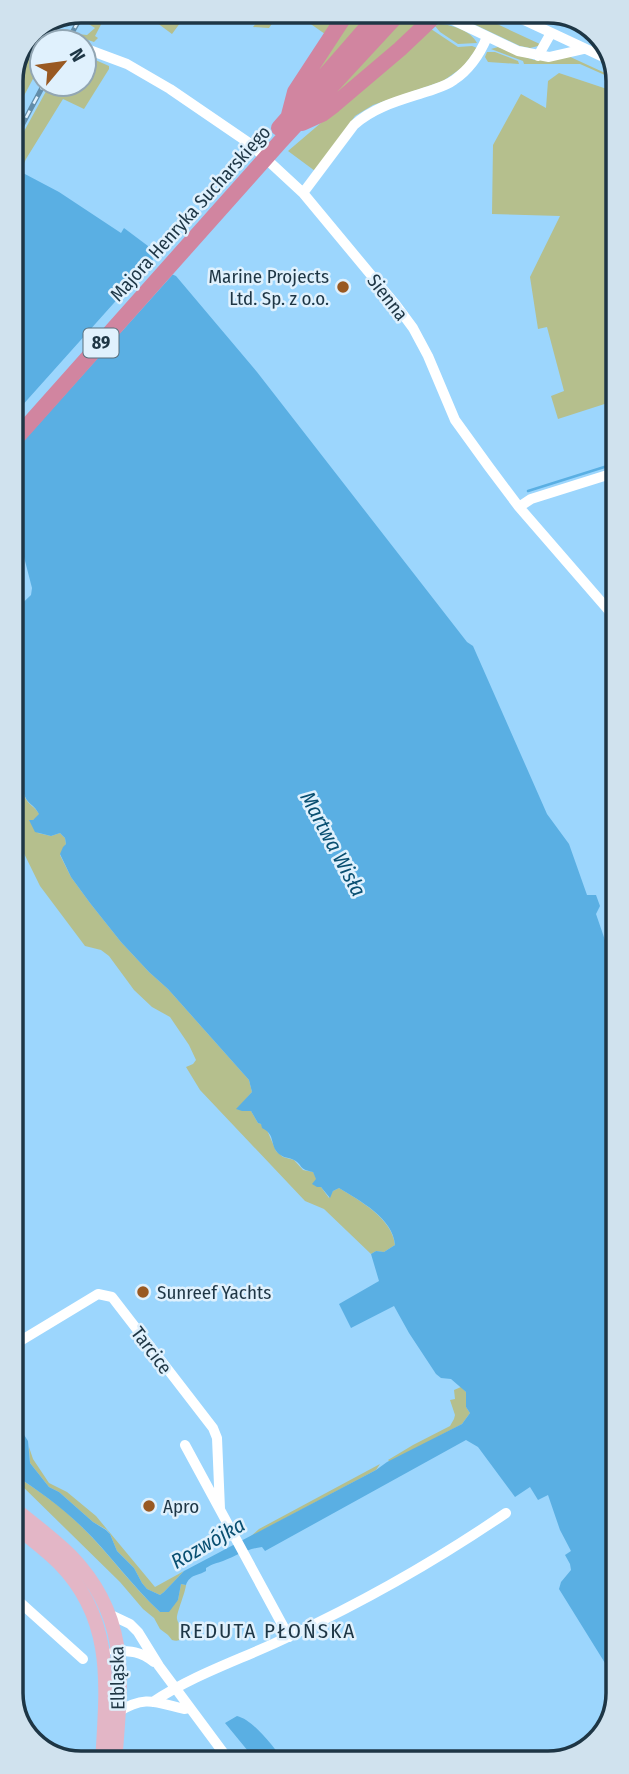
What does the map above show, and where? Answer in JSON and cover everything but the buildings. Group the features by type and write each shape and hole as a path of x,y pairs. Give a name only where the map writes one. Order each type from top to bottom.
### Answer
{"highway":[{"path":"340,23 295,92 293,121 322,114 334,106 401,49 426,23"},
{"name":"Majora Henryka Sucharskiego","path":"293,121 371,23"},
{"name":"Majora Henryka Sucharskiego","path":"23,430 276,139 389,23"},
{"name":"Majora Henryka Sucharskiego","path":"23,416 188,239"}],"main road":[{"name":"Elbląska","path":"23,1515 69,1554 92,1581 111,1615 111,1651 106,1681 103,1751"},
{"name":"Elbląska","path":"23,1532 60,1564 74,1581 120,1667 116,1751"}],"street":[{"path":"460,23 518,51 538,56 549,57 584,49"},
{"path":"530,23 600,56"},
{"path":"538,56 551,33"},
{"path":"303,193 362,118 372,111 452,82 476,59 487,37"},
{"name":"Sienna","path":"98,53 127,64 170,89 248,143 303,193 413,328 455,420 519,507 606,607"},
{"path":"519,507 531,499 606,475"},
{"name":"Tarcice","path":"23,1339 98,1294 112,1297 213,1428 217,1438 220,1509"},
{"name":"Tarcice","path":"185,1445 289,1637"},
{"path":"153,1702 175,1688 354,1605 456,1547 506,1513"},
{"path":"23,1605 83,1659"},
{"path":"111,1615 130,1624 138,1632 159,1666 221,1751"},
{"path":"111,1651 134,1651 145,1655 159,1666"},
{"path":"118,1712 142,1700 189,1708"}],"green space":[{"path":"87,23 102,23 98,30"},
{"path":"157,23 180,23 172,34"},
{"path":"256,23 273,23 269,28 253,27"},
{"path":"309,23 332,23 325,34"},
{"path":"347,23 363,23 310,84"},
{"path":"397,23 421,23 318,112"},
{"path":"471,23 495,23 542,45 530,48"},
{"path":"440,24 461,29 477,43 458,44 435,26"},
{"path":"431,29 458,47 477,48 463,67 443,81 373,105 355,116 315,171 288,151"},
{"path":"498,47 534,60 566,55 605,75 580,64 524,64 523,61 491,49"},
{"path":"487,52 495,52 518,61 519,64 488,62 485,57"},
{"path":"28,58 28,88 23,98 23,77"},
{"path":"98,61 109,66 98,87"},
{"path":"559,73 606,89 606,404 558,419 551,396 564,391 547,327 538,329 530,277 560,216 492,214 493,145 521,94 546,108 548,81"},
{"path":"42,98 91,98 84,109 63,99 23,166 23,133"},
{"path":"23,788 27,801 40,815 29,820 38,833 51,836 60,833 65,838 66,844 60,855 71,877 90,903 121,942 168,989 249,1080 252,1092 237,1109 251,1111 258,1123 267,1130 276,1151 283,1157 294,1160 303,1170 313,1172 329,1198 333,1191 339,1188 374,1211 393,1235 395,1245 384,1252 376,1251 371,1254 324,1209 305,1201 200,1090 186,1067 196,1060 170,1017 152,1007 134,990 109,956 101,950 85,946 40,886 23,851"},
{"path":"461,1387 466,1392 466,1407 470,1413 462,1424 390,1462 388,1460 450,1426 455,1415 450,1400 455,1399 454,1390"},
{"path":"29,1447 33,1459 49,1483 67,1492 96,1516 155,1587 184,1571 160,1595 147,1589 134,1568 117,1551 107,1530 49,1487 30,1463"},
{"path":"380,1464 376,1470 250,1537 259,1529"},
{"path":"23,1481 75,1520 160,1612 178,1600 181,1584 186,1585 177,1616 178,1623 186,1634 183,1638 172,1640 120,1582 23,1487"}],"water":[{"name":"Martwa Wisła","path":"23,173 59,192 121,233 124,228 148,246 156,267 176,276 257,372 467,642 473,646 547,814 569,844 587,895 596,895 600,906 596,914 606,943 606,1665 559,1589 571,1570 565,1555 571,1551 560,1530 548,1495 538,1500 530,1487 515,1497 478,1447 466,1440 265,1551 262,1547 251,1549 206,1568 206,1571 190,1579 186,1585 181,1584 178,1600 169,1612 160,1612 92,1537 49,1499 23,1481 23,1433 28,1441 30,1463 49,1487 106,1530 117,1551 134,1568 142,1583 147,1589 160,1595 184,1571 462,1424 470,1413 466,1407 466,1392 451,1379 441,1378 436,1374 394,1306 351,1328 339,1304 379,1281 371,1254 376,1251 384,1252 395,1245 388,1227 374,1211 339,1188 333,1191 330,1198 321,1187 312,1184 316,1179 313,1172 305,1170 294,1160 277,1152 271,1136 251,1111 236,1109 252,1092 249,1080 168,989 121,942 90,903 71,877 60,854 66,844 65,838 60,833 51,836 35,832 29,820 39,814 27,801 23,788 23,603 31,595 32,588 24,557"},
{"path":"237,1716 243,1719 257,1729 276,1751 248,1751 225,1723"}],"pier":[{"path":"156,256 159,264 175,272 23,442 23,405"}],"waterway":[{"path":"528,491 606,466"}],"railway":[{"path":"75,28 77,23"},
{"path":"23,123 37,98"}],"place":[{"name":"Marine Projects Ltd. Sp. z o.o.","path":"343,287"},
{"name":"Sunreef Yachts","path":"143,1292"},
{"name":"Apro","path":"149,1506"}],"district":[{"name":"REDUTA PŁOŃSKA","path":"268,1631"}],"water label":[{"name":"Rozwójka","path":"208,1543"}]}
